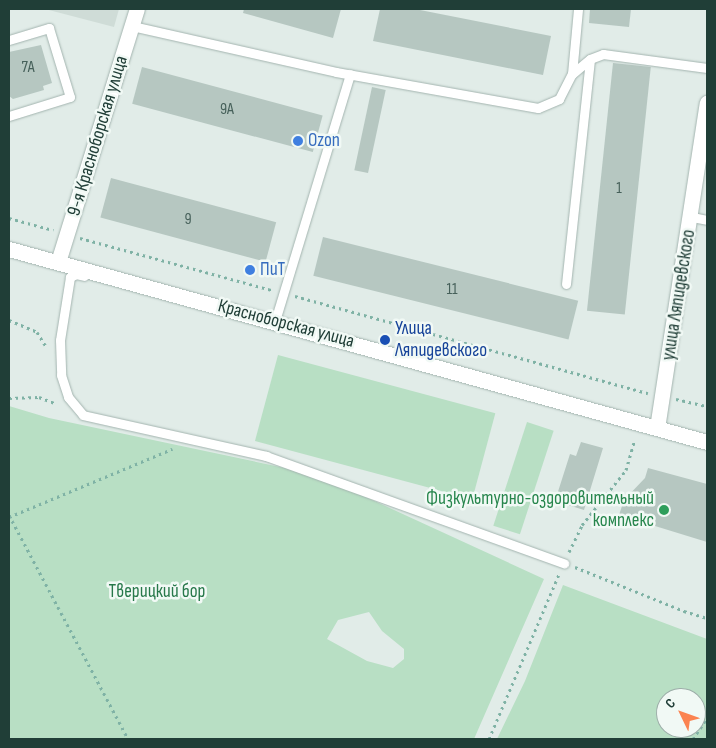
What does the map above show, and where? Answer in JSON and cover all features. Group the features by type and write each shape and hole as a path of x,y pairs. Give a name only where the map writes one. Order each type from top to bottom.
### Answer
{"street":[{"name":"9-я Красноборская улица","path":"58,262 137,9"},
{"name":"улица Ляпидевского","path":"657,428 692,217 707,103"},
{"name":"Красноборская улица","path":"9,249 707,442"}],"lane":[{"path":"132,26 350,74 538,108 559,99 572,74 578,9"},
{"path":"9,40 49,28 70,97 9,116"},
{"path":"572,74 590,59 602,54 707,68"},
{"path":"566,284 590,59"},
{"path":"275,321 350,74"},
{"path":"692,217 707,220"},
{"path":"171,293 159,297 76,274 70,277 60,340 61,375 68,397 83,415 266,456 564,563"}],"path":[{"path":"9,218 707,406"},
{"path":"9,320 37,332 61,375"},
{"path":"9,398 39,397 83,415"},
{"path":"128,739 9,516 193,441"},
{"path":"489,739 582,525 626,470 634,442"},
{"path":"564,563 684,612 707,618"},
{"path":"693,739 707,718"}],"shaded area":[{"path":"45,9 119,9 114,27"}],"green space":[{"path":"278,355 495,413 472,499 255,441"},
{"name":"Тверицкий бор","path":"9,406 49,418 318,475 544,579 474,739 9,739","holes":["369,612 382,631 404,649 404,659 393,668 367,661 327,639 338,620"]},
{"path":"527,422 554,431 520,534 493,526"},
{"path":"563,585 707,639 707,739 497,739 525,681"}],"building":[{"path":"244,9 341,9 333,38 243,13"},
{"path":"380,9 415,9 551,36 543,75 373,41"},
{"path":"590,9 631,9 629,27 589,23"},
{"path":"41,45 52,83 43,86 44,90 13,99 9,96 9,52"},
{"path":"613,63 651,67 625,315 587,311"},
{"path":"142,67 323,115 313,152 132,104"},
{"path":"372,87 386,90 368,173 354,170"},
{"path":"111,178 276,222 266,262 100,218"},
{"path":"323,237 578,301 569,339 313,276"},
{"path":"581,442 603,448 584,510 555,501 570,454 576,456"},
{"name":"Физкультурно-оздоровительный комплекс","path":"648,468 707,484 707,542 655,526 617,521 624,500 645,478"}],"place":[{"name":"Ozon","path":"298,141"},
{"name":"ПиТ","path":"250,270"},
{"name":"Улица Ляпидевского","path":"385,340"},
{"name":"Физкультурно-оздоровительный комплекс","path":"664,510"}]}
